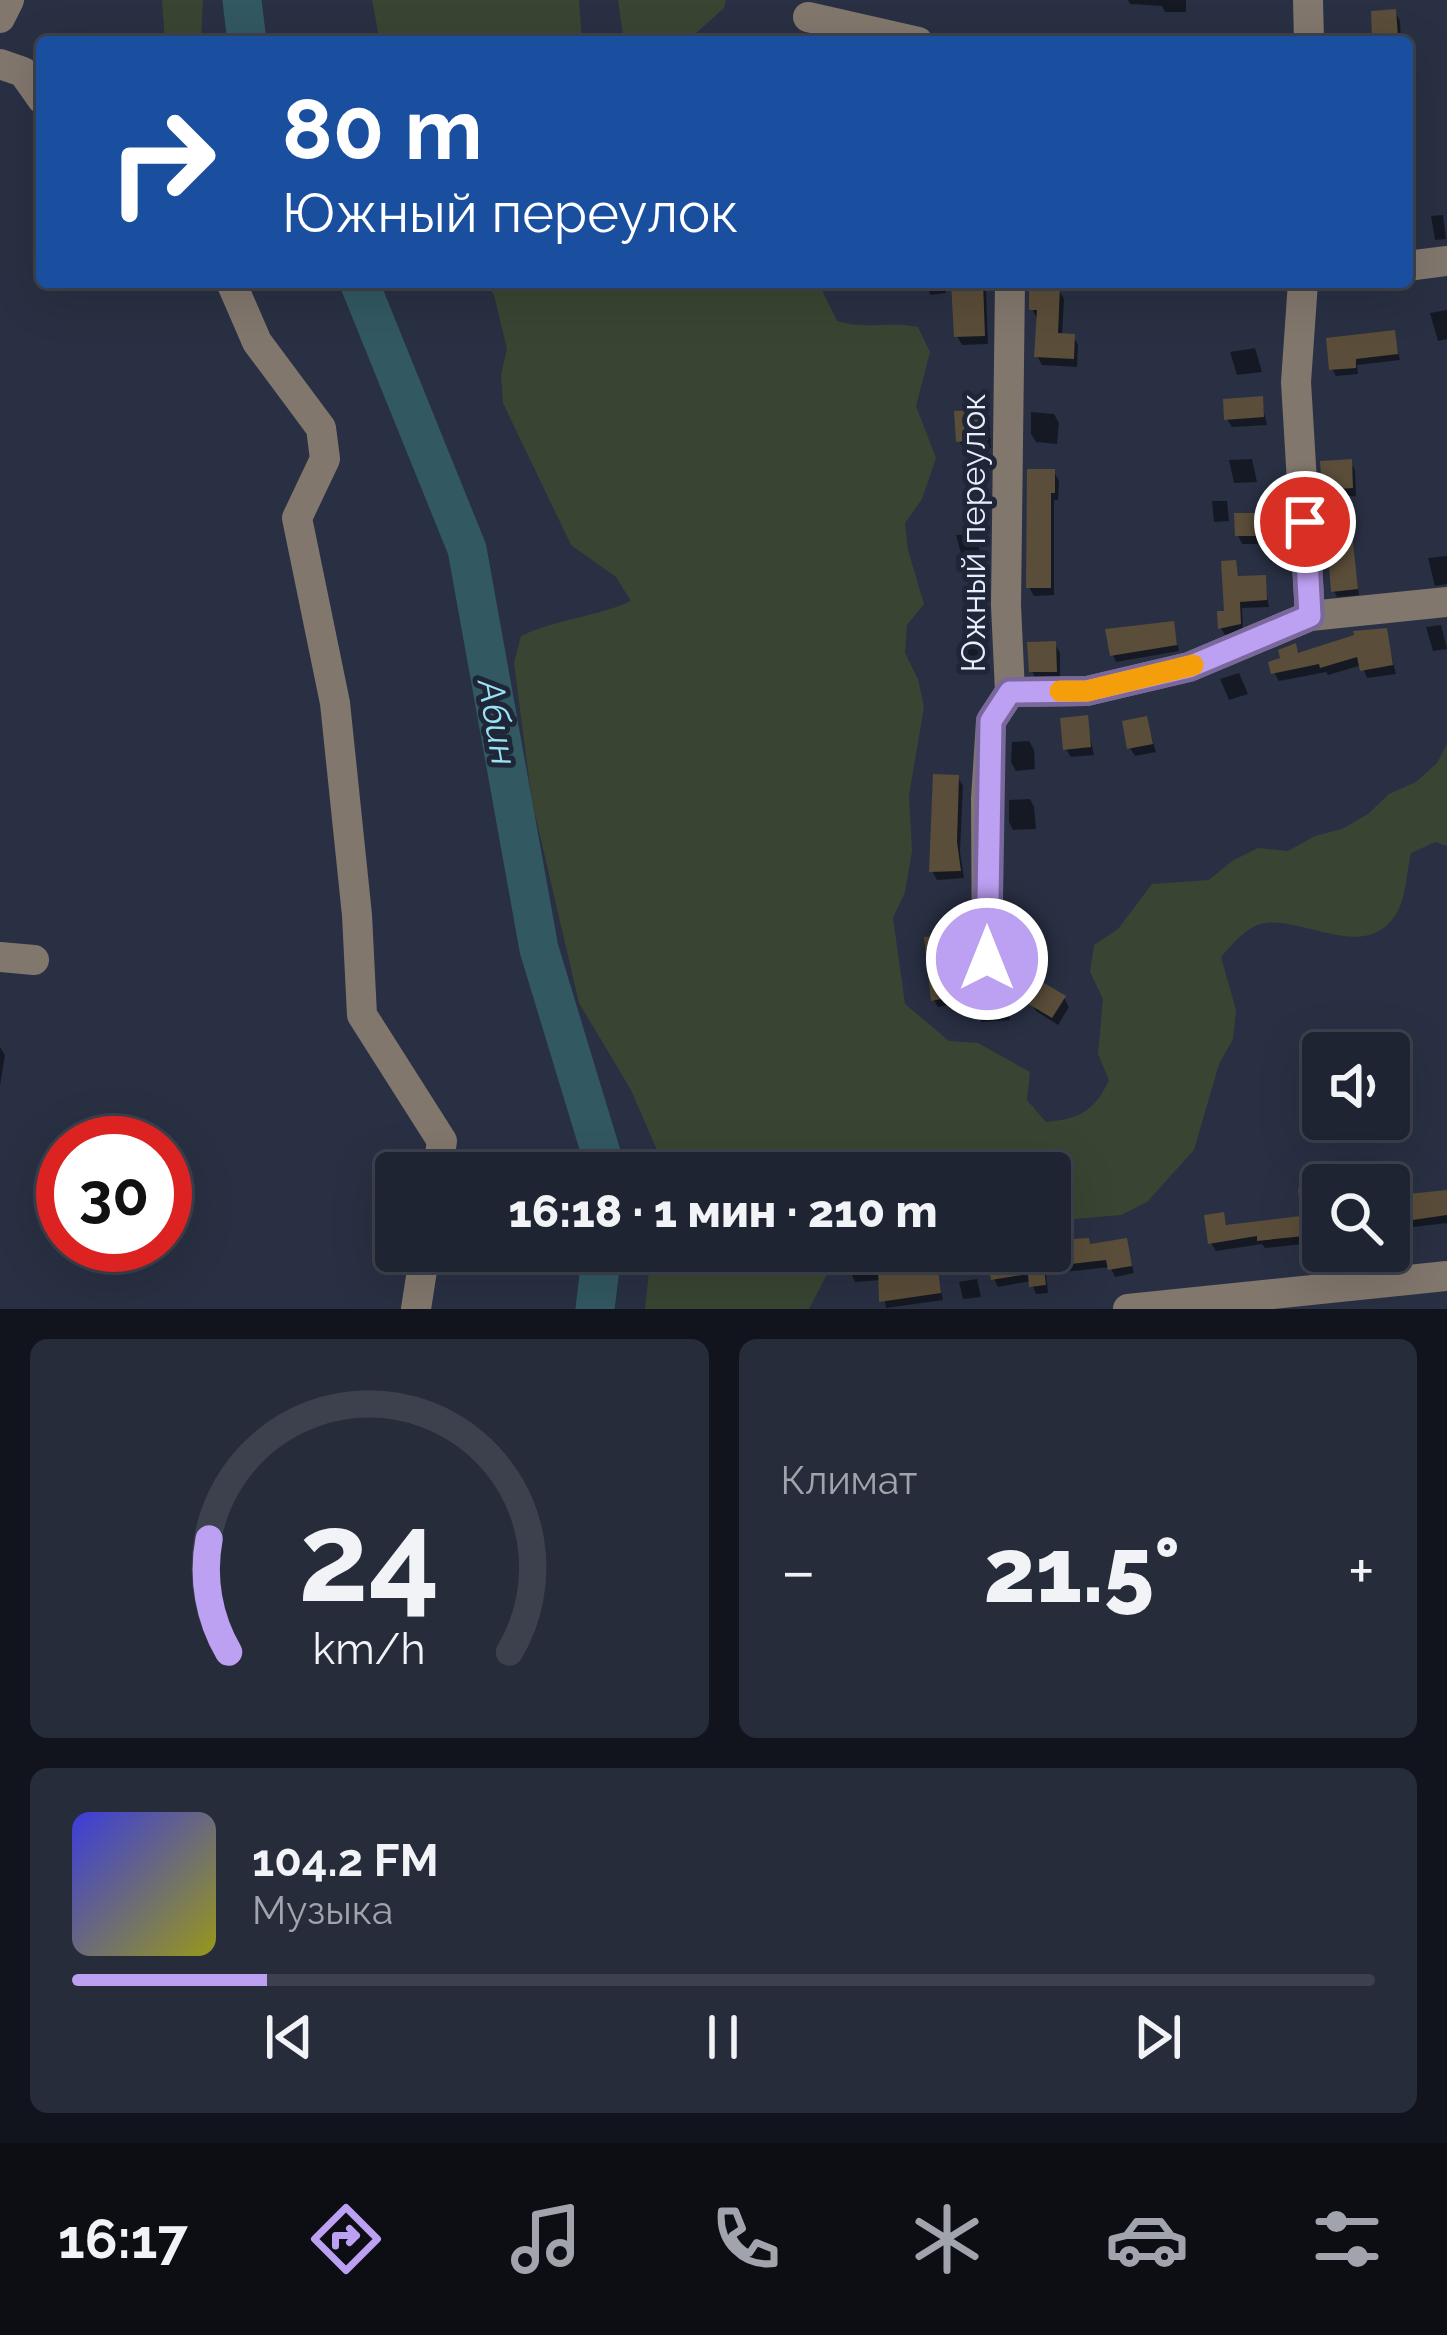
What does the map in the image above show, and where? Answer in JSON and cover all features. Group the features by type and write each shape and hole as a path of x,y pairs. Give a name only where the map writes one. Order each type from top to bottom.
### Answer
{"street":[{"path":"0,18 9,0"},
{"path":"1308,0 1309,36"},
{"path":"808,17 892,36"},
{"path":"0,64 23,72 36,90"},
{"path":"1413,265 1447,261"},
{"path":"234,288 257,342 321,428 326,459 297,518 335,703 357,915 362,1015 442,1141 440,1152"},
{"name":"Южный переулок","path":"1010,288 1006,605 1010,692 1087,691 1189,667 1310,616 1447,602"},
{"path":"1304,288 1296,382 1310,616"},
{"path":"987,959 991,721 1010,692"},
{"path":"0,957 34,960"},
{"path":"416,1309 422,1272"},
{"path":"1128,1309 1346,1296 1447,1276"}],"green space":[{"path":"162,0 203,0 201,36 165,36"},
{"path":"372,0 579,0 582,36 379,36"},
{"path":"618,0 726,0 724,8 693,36 623,36"},
{"path":"489,288 821,288 837,321 918,327 930,352 916,406 936,458 922,499 905,523 924,604 907,625 905,653 918,679 924,707 909,795 912,851 905,892 893,918 905,1004 949,1041 978,1043 1030,1072 1027,1100 1046,1122 1085,1112 1109,1080 1098,1054 1103,999 1090,972 1094,945 1118,929 1152,884 1209,880 1258,848 1288,851 1315,836 1342,829 1389,794 1416,782 1437,763 1447,744 1447,846 1435,842 1411,853 1399,909 1387,925 1355,937 1266,923 1247,931 1221,957 1236,1010 1233,1039 1219,1064 1194,1150 1147,1202 1121,1215 1071,1219 1071,1152 658,1152 631,1090 579,1003 532,801 514,663 521,636 631,601 616,577 571,545 503,403 501,375 507,349"},
{"path":"649,1272 828,1272 809,1309 645,1309"}],"building":[{"path":"1396,9 1398,36 1372,36 1371,11"},
{"path":"951,288 983,288 985,336 954,337"},
{"path":"1029,288 1060,288 1058,333 1075,334 1074,359 1034,357 1037,310 1029,310"},
{"path":"1395,330 1398,354 1356,359 1356,368 1329,370 1326,338"},
{"path":"1263,396 1264,417 1224,420 1223,399"},
{"path":"986,410 988,440 956,442 954,411"},
{"path":"1352,459 1353,488 1322,490 1320,461"},
{"path":"1027,469 1055,469 1051,588 1026,588"},
{"path":"1234,513 1268,513 1268,536 1235,536"},
{"path":"1351,523 1358,589 1331,592 1326,525"},
{"path":"1236,560 1238,576 1266,575 1267,600 1240,602 1241,624 1218,629 1217,611 1224,611 1221,561"},
{"path":"1174,621 1177,645 1110,656 1105,629"},
{"path":"1387,628 1393,665 1360,671 1357,657 1320,668 1319,664 1271,674 1268,662 1280,658 1278,650 1296,643 1298,653 1354,635 1353,631"},
{"path":"1056,641 1057,672 1029,672 1027,642"},
{"path":"1088,715 1091,747 1063,750 1060,718"},
{"path":"1147,716 1153,744 1127,749 1122,721"},
{"path":"933,774 959,775 961,871 929,872"},
{"path":"954,934 962,995 931,1001 924,937"},
{"path":"1041,981 1066,996 1052,1018 1027,1003"},
{"path":"1298,1189 1302,1189 1302,1236 1257,1241 1257,1236 1208,1244 1204,1215 1224,1212 1226,1225 1301,1216"},
{"path":"1447,1190 1447,1215 1410,1220 1410,1194"},
{"path":"1089,1238 1090,1244 1127,1238 1132,1266 1108,1270 1106,1260 1071,1264 1072,1239"},
{"path":"878,1272 938,1272 941,1293 879,1302"},
{"path":"990,1272 1045,1272 1046,1285 1029,1287 1028,1274 991,1280"}],"waterway":[{"name":"Абин","path":"242,0 246,36"},
{"name":"Абин","path":"361,288 467,549 539,949 601,1152"},
{"name":"Абин","path":"595,1309 599,1272"}],"slow traffic":[{"path":"1060,691 1087,691 1193,665"}],"route":[{"path":"987,959 986,799 991,721 1010,692 1087,691 1189,667 1310,616 1305,522"}]}
